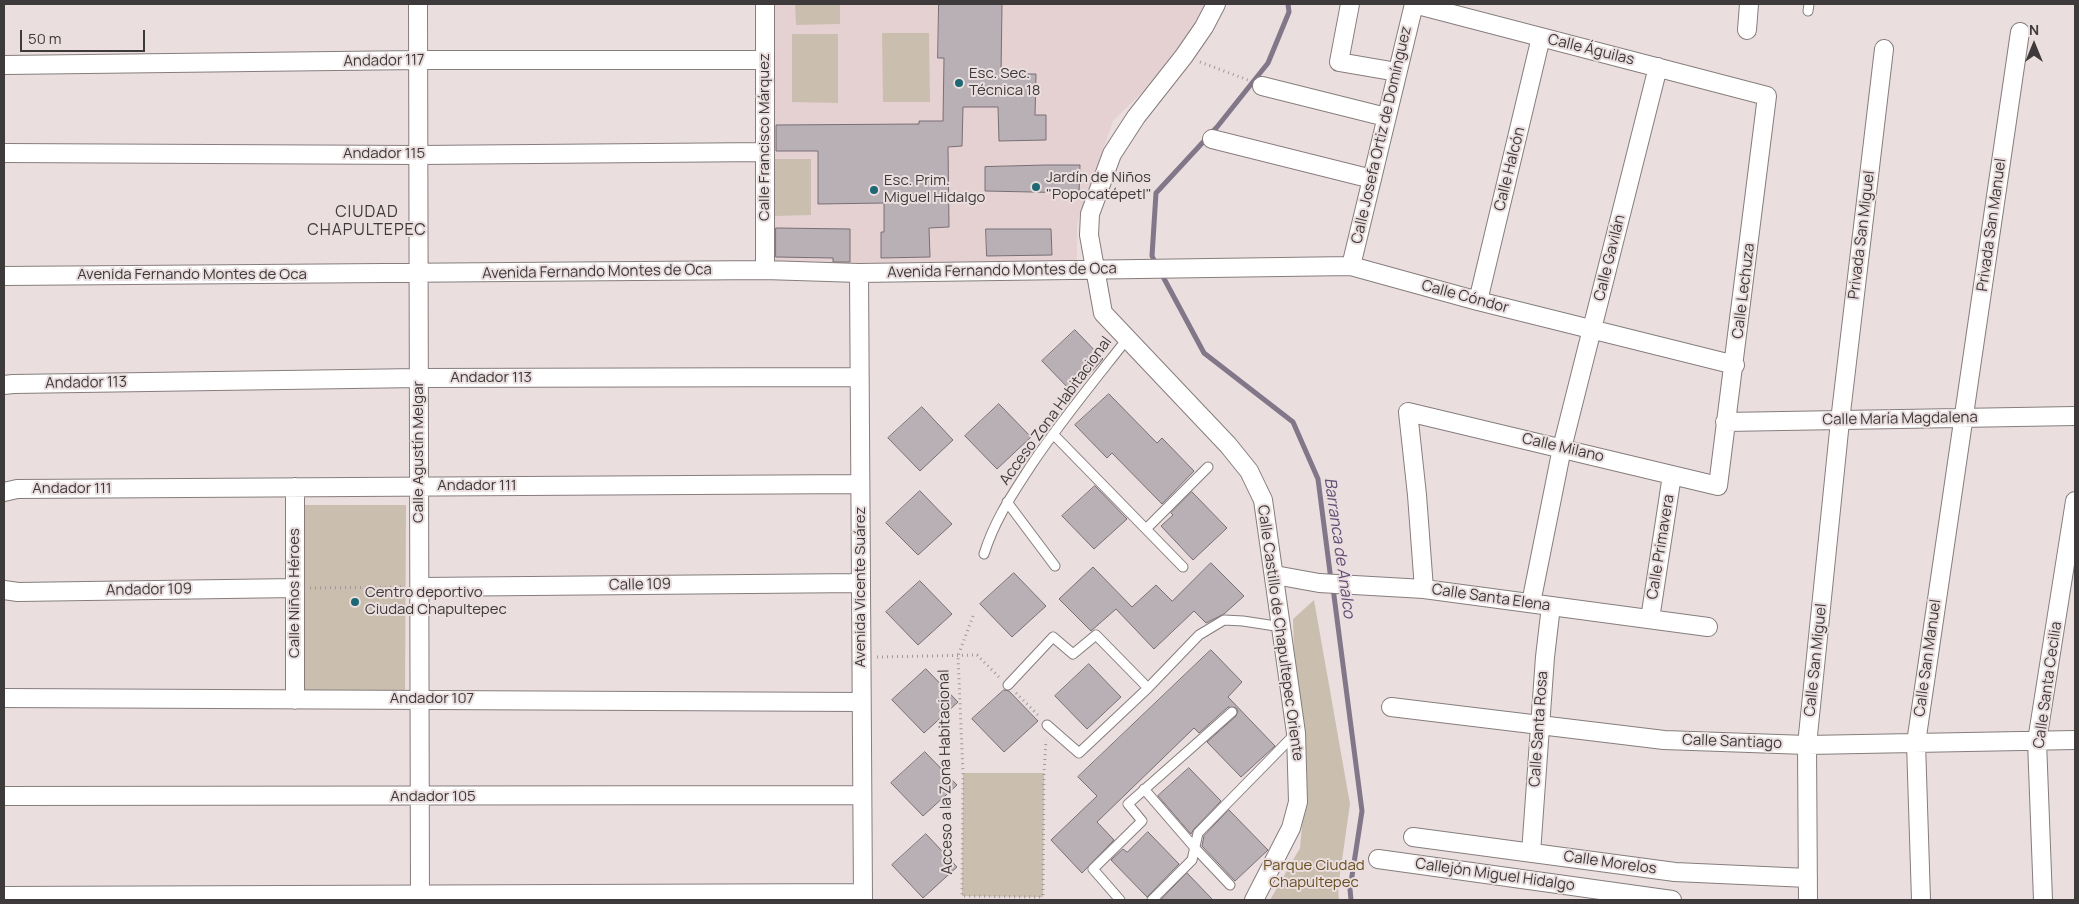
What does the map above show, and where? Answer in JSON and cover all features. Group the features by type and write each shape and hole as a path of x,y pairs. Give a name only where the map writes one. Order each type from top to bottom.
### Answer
{"street":[{"name":"Calle Agustín Melgar","path":"418,4 420,898"},
{"name":"Calle Francisco Márquez","path":"765,4 765,270"},
{"name":"Calle Castillo de Chapultepec Oriente","path":"1216,4 1204,27 1184,56 1136,117 1112,154 1090,214 1089,235 1103,313 1228,445 1249,471 1263,500 1296,733 1298,802 1291,828 1254,900"},
{"path":"1350,4 1339,62 1396,72"},
{"name":"Calle Josefa Ortiz de Domínguez","path":"1351,266 1396,72 1414,4"},
{"name":"Calle Águilas","path":"1414,4 1767,96"},
{"path":"1747,30 1749,4"},
{"name":"Privada San Manuel","path":"1963,418 2020,32"},
{"name":"Calle Halcón","path":"1478,301 1541,37"},
{"name":"Privada San Miguel","path":"1840,421 1884,49"},
{"name":"Andador 117","path":"4,66 418,60 765,60"},
{"name":"Calle Gavilán","path":"1562,448 1658,68"},
{"path":"1262,86 1386,117"},
{"name":"Calle Lechuza","path":"1718,486 1725,422 1735,365 1767,96"},
{"path":"1212,139 1372,179"},
{"name":"Andador 115","path":"4,153 419,155 765,152"},
{"name":"Calle Cóndor","path":"1191,270 1351,266 1478,301 1735,365"},
{"name":"Avenida Fernando Montes de Oca","path":"4,276 765,270 859,273 1191,270"},
{"name":"Avenida Vicente Suárez","path":"859,273 862,897"},
{"name":"Andador 113","path":"4,386 13,384 419,378 859,377"},
{"name":"Calle Milano","path":"1424,589 1408,412 1718,486"},
{"name":"Calle María Magdalena","path":"1725,422 2075,416"},
{"name":"Calle San Manuel","path":"1921,900 1916,743 1963,418"},
{"name":"Calle San Miguel","path":"1808,900 1807,745 1840,421"},
{"path":"1531,603 1562,448"},
{"name":"Calle Primavera","path":"1650,620 1672,475"},
{"name":"Andador 111","path":"4,492 17,489 860,484"},
{"name":"Calle Niños Héroes","path":"295,487 295,700"},
{"name":"Calle Santa Cecilia","path":"2043,900 2037,741 2075,501"},
{"name":"Calle Santa Elena","path":"1275,575 1318,582 1424,589 1708,628"},
{"name":"Calle 109","path":"420,587 860,583"},
{"name":"Andador 109","path":"4,590 18,592 295,588"},
{"name":"Calle Santa Rosa","path":"1531,853 1539,726 1551,606"},
{"name":"Andador 107","path":"4,698 861,702"},
{"name":"Calle Santiago","path":"1391,707 1664,740 1807,745 2075,740"},
{"name":"Andador 105","path":"4,796 862,795"},
{"name":"Calle Morelos","path":"1413,837 1675,872 1808,878"},
{"name":"Callejón Miguel Hidalgo","path":"1378,859 1672,900"},
{"path":"1672,900 1675,872"},
{"path":"4,896 420,898 862,897"}],"lane":[{"name":"Acceso Zona Habitacional","path":"984,554 992,529 1007,502 1053,434 1126,339"},
{"path":"1053,434 1183,567"},
{"path":"1146,529 1208,467"},
{"path":"1007,502 1055,566"},
{"path":"1048,725 1079,753 1148,688 1199,635 1224,620 1243,621 1282,628"},
{"path":"1008,685 1053,637 1074,654 1096,635 1148,688"},
{"path":"1120,900 1093,869 1142,821 1128,804 1232,712"},
{"path":"1152,900 1192,860 1198,833 1296,733"},
{"path":"1144,789 1194,848 1230,885"}],"path":[{"path":"1184,56 1228,72"},
{"path":"295,588 420,587"},
{"path":"958,656 973,616"},
{"name":"Acceso a la Zona Habitacional","path":"861,658 977,655 1048,725 1044,774 1043,899 962,896 963,773 958,656"}],"shaded area":[{"path":"766,4 1208,4 1179,56 1113,121 1077,224 1077,263 765,265"}],"green space":[{"path":"795,4 840,4 840,24 796,25"},
{"path":"882,33 929,33 930,102 883,102"},
{"path":"792,34 838,34 838,103 792,102"},
{"path":"775,159 811,159 811,215 775,216"},
{"name":"Centro deportivo Ciudad Chapultepec","path":"304,505 406,505 405,699 304,699"},
{"name":"Parque Ciudad Chapultepec","path":"1314,600 1350,804 1338,888 1339,900 1270,900 1300,848 1306,779 1295,690 1293,619"},
{"path":"963,773 1044,773 1043,897 962,896"}],"building":[{"path":"939,4 1002,4 1001,74 1036,74 1035,115 1046,115 1046,140 999,141 998,107 963,107 962,146 948,147 949,227 929,228 930,257 881,258 881,232 884,232 884,203 818,204 818,151 776,151 776,125 919,124 919,121 943,121 944,58 938,58"},
{"path":"1080,165 1079,193 985,191 985,167"},
{"path":"776,228 850,229 850,262 833,262 833,258 776,257"},
{"path":"986,229 1051,229 1052,255 987,256"},
{"path":"1075,330 1103,359 1073,393 1042,361"},
{"path":"1109,394 1157,443 1162,438 1194,471 1162,504 1112,453 1107,458 1075,425"},
{"path":"999,404 1031,437 997,469 965,436"},
{"path":"922,407 953,440 920,471 888,438"},
{"path":"1095,486 1127,519 1094,549 1062,516"},
{"path":"920,491 952,524 918,555 886,523"},
{"path":"1192,492 1227,528 1193,560 1161,526"},
{"path":"1211,563 1244,596 1224,614 1206,623 1194,611 1154,649 1116,609 1091,631 1059,599 1093,567 1132,607 1156,585 1172,601"},
{"path":"1014,573 1046,606 1012,637 980,604"},
{"path":"920,581 952,614 918,645 886,612"},
{"path":"1211,650 1242,682 1228,697 1275,746 1241,777 1207,742 1236,716 1238,711 1236,708 1228,707 1199,733 1194,728 1097,822 1114,840 1082,873 1051,840 1097,796 1078,777"},
{"path":"1089,664 1121,697 1087,729 1055,696"},
{"path":"926,669 958,702 924,733 892,700"},
{"path":"1004,690 1009,691 1038,721 1004,752 972,719"},
{"path":"925,752 957,785 923,816 891,783"},
{"path":"1189,768 1221,801 1191,834 1158,796"},
{"path":"1229,810 1268,850 1235,881 1202,846 1204,836"},
{"path":"1148,832 1179,864 1147,897 1111,860 1123,849 1127,852"},
{"path":"926,834 957,867 923,898 892,865"},
{"path":"1187,873 1213,900 1161,900"}],"waterway":[{"name":"Barranca de Analco","path":"1157,266 1152,256 1156,193 1217,127 1268,63 1289,12 1288,4"},
{"name":"Barranca de Analco","path":"1161,273 1204,353 1293,422 1318,479 1331,580"},
{"name":"Barranca de Analco","path":"1333,588 1362,811 1350,889 1351,900"}],"place":[{"name":"Esc. Sec. Técnica 18","path":"959,83"},
{"name":"Jardín de Niños \"Popocatépetl\"","path":"1036,187"},
{"name":"Esc. Prim. Miguel Hidalgo","path":"874,190"},
{"name":"Centro deportivo Ciudad Chapultepec","path":"355,602"}],"district":[{"name":"CIUDAD CHAPULTEPEC","path":"367,222"}]}
